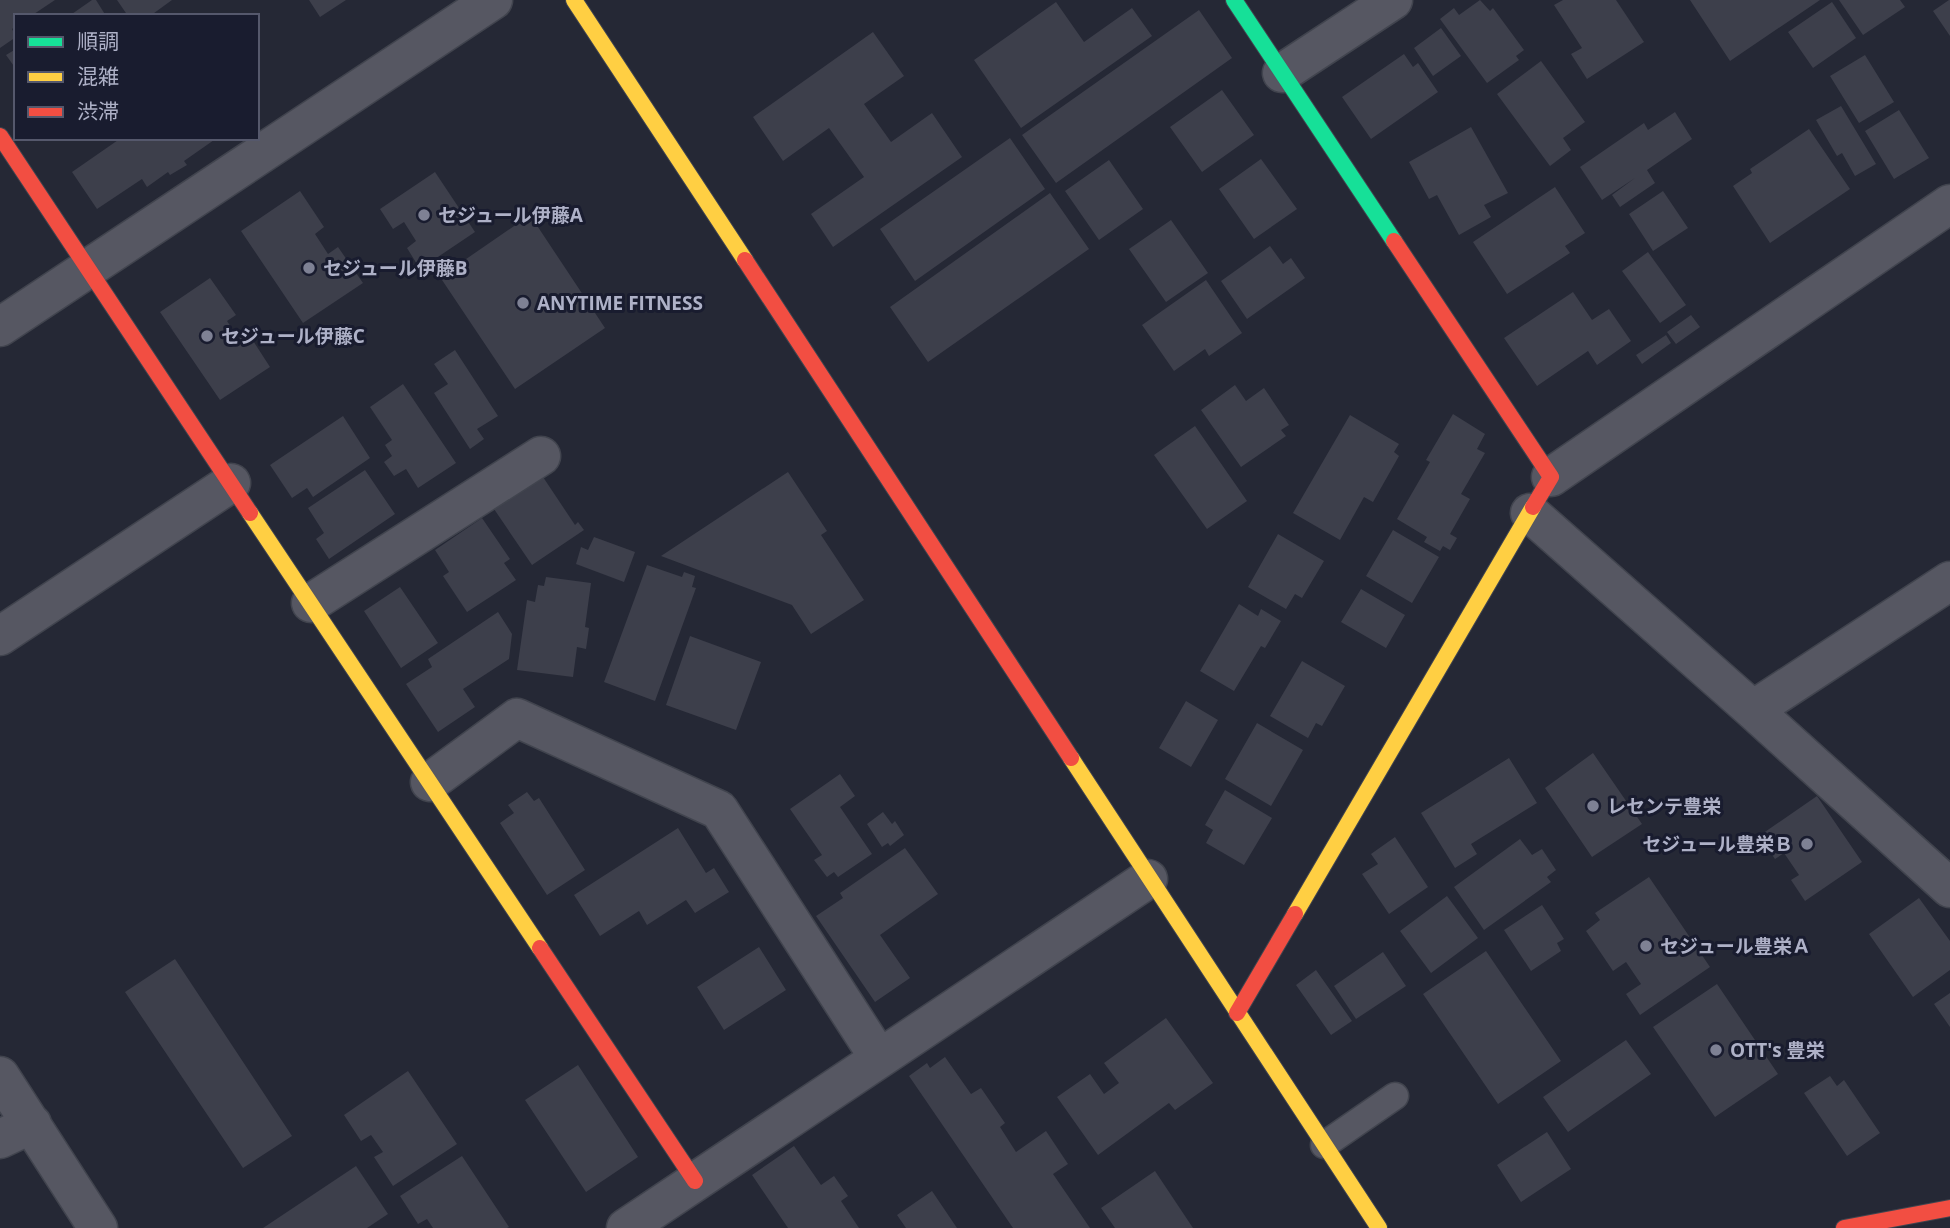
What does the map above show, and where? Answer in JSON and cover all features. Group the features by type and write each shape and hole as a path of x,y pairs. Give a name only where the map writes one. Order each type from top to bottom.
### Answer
{"street":[{"path":"0,327 493,0"},
{"path":"574,0 1378,1228"},
{"path":"1234,0 1551,477"},
{"path":"1282,73 1393,0"},
{"path":"0,136 695,1181"},
{"path":"1237,1013 1551,477 1950,204"},
{"path":"311,603 541,456"},
{"path":"0,636 231,483"},
{"path":"1530,513 1946,877"},
{"path":"1753,710 1950,581"},
{"path":"430,782 517,718 719,810 879,1058"},
{"path":"626,1228 1148,879"},
{"path":"0,1076 16,1132 98,1228"},
{"path":"1844,1228 1950,1208"}],"lane":[{"path":"1324,1145 1395,1096"}],"building":[{"path":"0,0 55,0 34,14 14,14 14,38 0,48"},
{"path":"96,0 105,14 72,14"},
{"path":"117,0 172,0 153,14 127,14"},
{"path":"309,0 346,0 320,17"},
{"path":"1480,0 1490,11 1493,8 1524,50 1516,56 1519,60 1487,83 1440,19 1454,8 1459,15"},
{"path":"1563,0 1616,0 1644,42 1587,79 1571,54 1582,48 1554,5"},
{"path":"1690,0 1820,0 1730,61"},
{"path":"1839,0 1900,0 1905,7 1863,35"},
{"path":"1950,0 1950,36 1933,11"},
{"path":"1056,2 1084,42 1132,8 1152,36 1021,128 974,60"},
{"path":"1832,2 1856,38 1813,68 1788,32"},
{"path":"1199,10 1232,58 1056,183 1022,135"},
{"path":"1441,28 1461,56 1433,76 1414,48"},
{"path":"873,32 904,76 864,104 891,142 932,113 962,157 833,247 811,214 864,177 829,128 783,161 753,117"},
{"path":"14,50 14,66 6,55"},
{"path":"1404,54 1413,67 1418,63 1438,92 1371,139 1342,97"},
{"path":"1865,55 1894,102 1859,123 1830,76"},
{"path":"1541,61 1585,122 1563,138 1571,150 1550,166 1497,94"},
{"path":"1222,90 1254,135 1202,172 1170,127"},
{"path":"1841,106 1876,164 1855,176 1842,153 1837,156 1816,120"},
{"path":"1899,110 1929,158 1894,179 1865,131"},
{"path":"1675,112 1692,139 1647,170 1655,183 1620,207 1612,195 1635,178 1602,200 1580,167 1644,123 1648,130"},
{"path":"1471,127 1508,193 1484,205 1491,217 1459,235 1437,195 1429,199 1409,162"},
{"path":"1809,129 1850,189 1770,243 1733,186 1752,173 1750,169"},
{"path":"1010,138 1045,189 915,281 880,229"},
{"path":"118,140 214,140 184,161 187,165 170,175 168,172 147,187 142,179 97,209 72,172"},
{"path":"1261,159 1297,209 1254,239 1219,189"},
{"path":"1109,160 1143,209 1099,240 1065,191"},
{"name":"セジュール伊藤A","path":"435,172 475,232 420,269 407,248 416,241 404,222 393,229 380,209"},
{"path":"1555,187 1585,233 1565,246 1570,253 1507,294 1473,242"},
{"name":"セジュール伊藤B","path":"300,191 324,227 315,234 328,254 338,247 363,283 303,323 241,231"},
{"path":"1663,191 1688,228 1653,251 1629,214"},
{"path":"1050,193 1089,249 928,362 890,307"},
{"name":"ANYTIME FITNESS","path":"530,215 605,328 515,389 440,277"},
{"path":"1171,220 1208,273 1166,302 1129,249"},
{"path":"1270,246 1283,264 1291,258 1305,278 1247,319 1221,281"},
{"path":"1648,252 1686,305 1660,323 1622,271"},
{"name":"セジュール伊藤C","path":"210,278 236,315 227,321 239,339 248,333 270,367 220,400 160,312"},
{"path":"1206,280 1242,333 1209,356 1205,349 1174,371 1142,325"},
{"path":"1573,292 1592,320 1609,309 1631,341 1597,365 1588,351 1537,386 1504,338"},
{"path":"1691,315 1700,327 1676,344 1667,332"},
{"path":"1666,335 1671,343 1642,364 1636,355"},
{"path":"455,350 498,416 477,429 484,439 470,449 434,393 448,384 434,364"},
{"path":"403,384 456,463 418,488 406,469 394,476 384,462 392,456 385,445 392,440 370,407"},
{"path":"1235,385 1246,401 1264,388 1289,425 1281,430 1286,436 1241,467 1201,410"},
{"path":"1453,414 1485,434 1477,449 1485,453 1461,494 1470,499 1450,534 1457,538 1450,550 1443,546 1440,551 1424,542 1427,537 1397,519 1430,462 1426,460"},
{"path":"1350,415 1399,444 1394,452 1399,456 1373,502 1364,497 1340,540 1293,513"},
{"path":"343,416 370,458 313,497 307,488 292,498 270,465"},
{"path":"1195,426 1247,501 1207,529 1154,455"},
{"path":"365,470 395,514 329,559 316,539 324,533 308,508"},
{"path":"788,472 827,531 821,535 864,600 811,634 792,605 661,556"},
{"path":"543,477 575,525 578,522 584,530 532,565 494,509"},
{"path":"482,518 510,559 504,563 516,580 467,612 443,576 449,572 435,550"},
{"path":"1393,530 1439,557 1412,603 1366,576"},
{"path":"1278,534 1324,561 1302,598 1295,594 1286,609 1248,587"},
{"path":"594,537 635,552 624,582 576,564 581,547 588,550"},
{"path":"647,565 682,577 684,572 695,576 692,587 696,588 655,701 604,682"},
{"path":"546,577 591,583 585,627 589,628 586,649 577,647 573,677 517,670 527,600 535,602 538,585 544,586"},
{"path":"400,587 438,643 401,668 364,611"},
{"path":"1361,589 1405,615 1386,648 1341,622"},
{"path":"1239,604 1258,616 1261,609 1281,621 1265,648 1261,646 1234,691 1200,671"},
{"path":"498,612 512,634 509,659 463,689 475,707 438,732 406,684 432,667 428,659"},
{"path":"690,636 761,662 736,730 666,705"},
{"path":"1302,661 1345,686 1322,726 1316,723 1308,738 1270,716"},
{"path":"1186,701 1218,720 1191,767 1159,748"},
{"path":"1257,723 1303,750 1271,806 1225,779"},
{"name":"レセンテ豊栄","path":"1593,753 1642,824 1592,857 1545,788"},
{"path":"1509,758 1537,803 1471,844 1477,854 1455,868 1421,813"},
{"path":"840,774 855,796 840,807 872,854 838,877 834,872 827,877 814,860 822,855 790,809"},
{"path":"1225,790 1272,818 1244,865 1206,843 1213,830 1205,825"},
{"path":"527,792 534,801 539,798 585,870 547,895 500,823 514,813 508,805"},
{"name":"セジュール豊栄Ｂ","path":"1817,796 1862,862 1805,901 1791,880 1799,875 1784,853 1775,859 1759,836"},
{"path":"883,812 892,824 895,821 904,835 890,846 888,843 882,847 867,824"},
{"path":"678,828 706,873 714,868 729,892 695,913 686,900 647,925 639,911 600,936 574,895"},
{"path":"1395,837 1428,887 1389,914 1362,874 1378,864 1371,854"},
{"path":"1520,839 1532,855 1542,849 1556,870 1547,877 1551,882 1484,930 1454,887"},
{"path":"905,848 938,894 880,935 910,978 875,1002 816,916 843,898 840,893"},
{"name":"セジュール豊栄Ａ","path":"1649,877 1710,967 1640,1015 1626,994 1641,984 1626,962 1613,971 1586,931 1600,920 1595,913"},
{"path":"1447,896 1478,938 1431,973 1400,931"},
{"path":"1919,898 1950,941 1950,970 1913,997 1869,934"},
{"path":"1542,905 1564,939 1557,943 1561,951 1531,971 1504,930"},
{"path":"759,947 786,990 724,1030 697,987"},
{"path":"1486,951 1561,1061 1498,1104 1423,994"},
{"path":"1383,952 1406,986 1356,1019 1334,986"},
{"path":"175,959 292,1136 243,1168 125,992"},
{"path":"1316,970 1352,1021 1331,1035 1296,985"},
{"name":"OTT's 豊栄","path":"1717,984 1778,1074 1715,1117 1653,1027"},
{"path":"1950,993 1950,1027 1934,1004"},
{"path":"1166,1018 1213,1083 1175,1110 1169,1103 1098,1155 1057,1097 1090,1074 1104,1094 1119,1083 1104,1063"},
{"path":"1626,1040 1651,1074 1568,1132 1543,1097"},
{"path":"945,1057 971,1094 981,1088 1005,1123 1000,1127 1016,1152 1046,1131 1068,1164 1053,1174 1090,1228 1013,1228 909,1076 927,1063 930,1068"},
{"path":"578,1065 638,1157 586,1192 525,1100"},
{"path":"408,1071 457,1144 393,1186 374,1157 383,1152 371,1135 361,1141 344,1115"},
{"path":"1830,1076 1837,1086 1844,1080 1880,1133 1847,1156 1804,1093"},
{"path":"1547,1132 1571,1169 1521,1202 1497,1165"},
{"path":"794,1146 821,1185 834,1176 848,1196 841,1201 859,1228 788,1228 752,1175"},
{"path":"462,1156 509,1227 433,1228 427,1219 418,1224 400,1196"},
{"path":"356,1166 388,1214 367,1228 263,1228"},
{"path":"1155,1171 1193,1228 1115,1228 1101,1208"},
{"path":"932,1191 957,1228 906,1228 897,1215"}],"traffic: fast":[{"path":"1234,0 1394,241"}],"traffic: slow":[{"path":"574,0 745,260"},
{"path":"1295,914 1533,507"},
{"path":"250,513 540,948"},
{"path":"1071,758 1379,1228"}],"traffic: jam":[{"path":"0,136 250,513"},
{"path":"1394,241 1551,477 1533,507"},
{"path":"745,260 1071,758"},
{"path":"1237,1013 1295,914"},
{"path":"540,948 695,1181"},
{"path":"1844,1228 1950,1208"}],"place":[{"name":"セジュール伊藤A","path":"424,215"},
{"name":"セジュール伊藤B","path":"309,268"},
{"name":"ANYTIME FITNESS","path":"523,303"},
{"name":"セジュール伊藤C","path":"207,336"},
{"name":"レセンテ豊栄","path":"1593,806"},
{"name":"セジュール豊栄Ｂ","path":"1807,844"},
{"name":"セジュール豊栄Ａ","path":"1646,946"},
{"name":"OTT's 豊栄","path":"1716,1050"}]}
